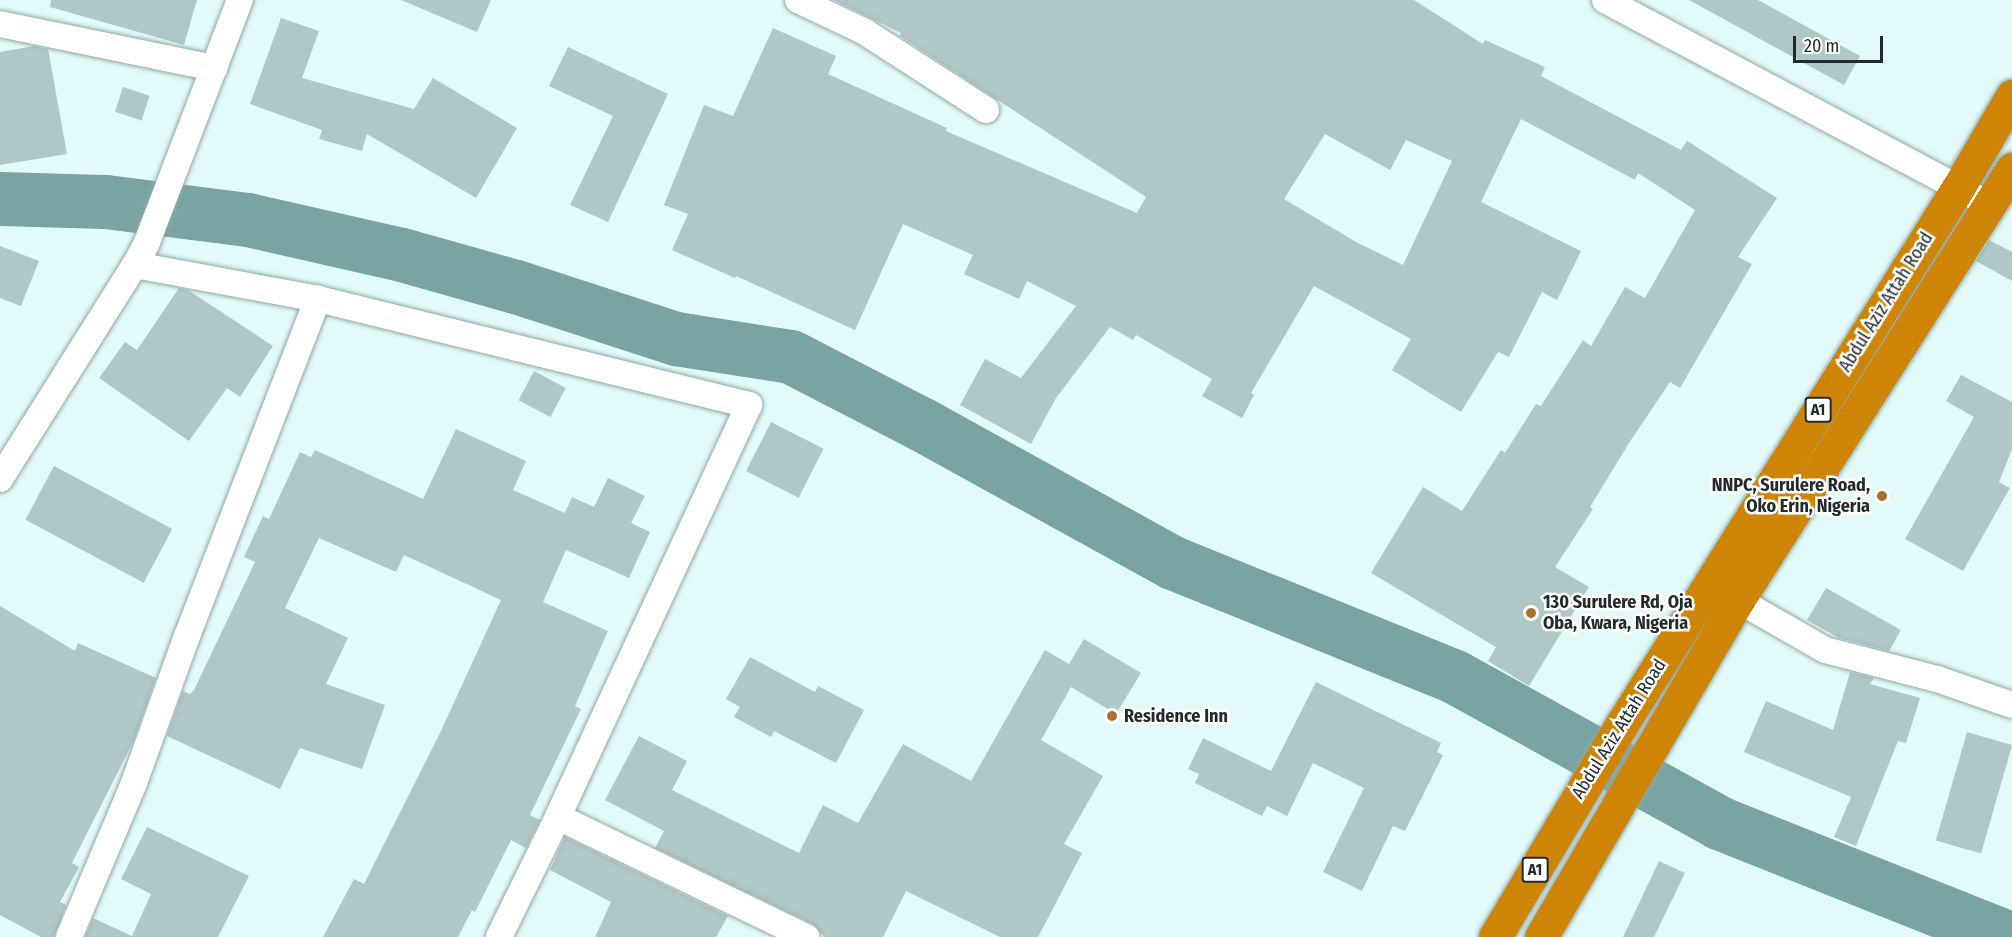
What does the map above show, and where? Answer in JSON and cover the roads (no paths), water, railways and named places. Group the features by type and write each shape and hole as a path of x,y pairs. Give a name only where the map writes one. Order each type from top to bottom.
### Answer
{"highway":[{"name":"Abdul Aziz Attah Road","path":"1496,937 1622,724 1958,188 2012,96"},
{"name":"Abdul Aziz Attah Road","path":"1541,937 1738,600 2012,169"}],"street":[{"path":"0,479 135,265 147,242 240,0"},
{"path":"798,0 866,32 986,111"},
{"path":"1605,0 1991,205"},
{"path":"0,24 215,68"},
{"path":"135,265 318,299 749,405 558,817 499,937"},
{"path":"69,937 134,783 187,636 318,299"},
{"path":"1738,600 1825,650 1937,679 2012,705"},
{"path":"558,817 807,937"}],"waterway":[{"path":"0,199 106,202 248,220 402,255 516,287 676,339 791,357 921,424 1173,563 1455,677 1719,823 2006,937"}],"place":[{"name":"NNPC, Surulere Road, Oko Erin, Nigeria","path":"1882,496"},
{"name":"130 Surulere Rd, Oja Oba, Kwara, Nigeria","path":"1531,613"},
{"name":"Residence Inn","path":"1112,716"}]}
